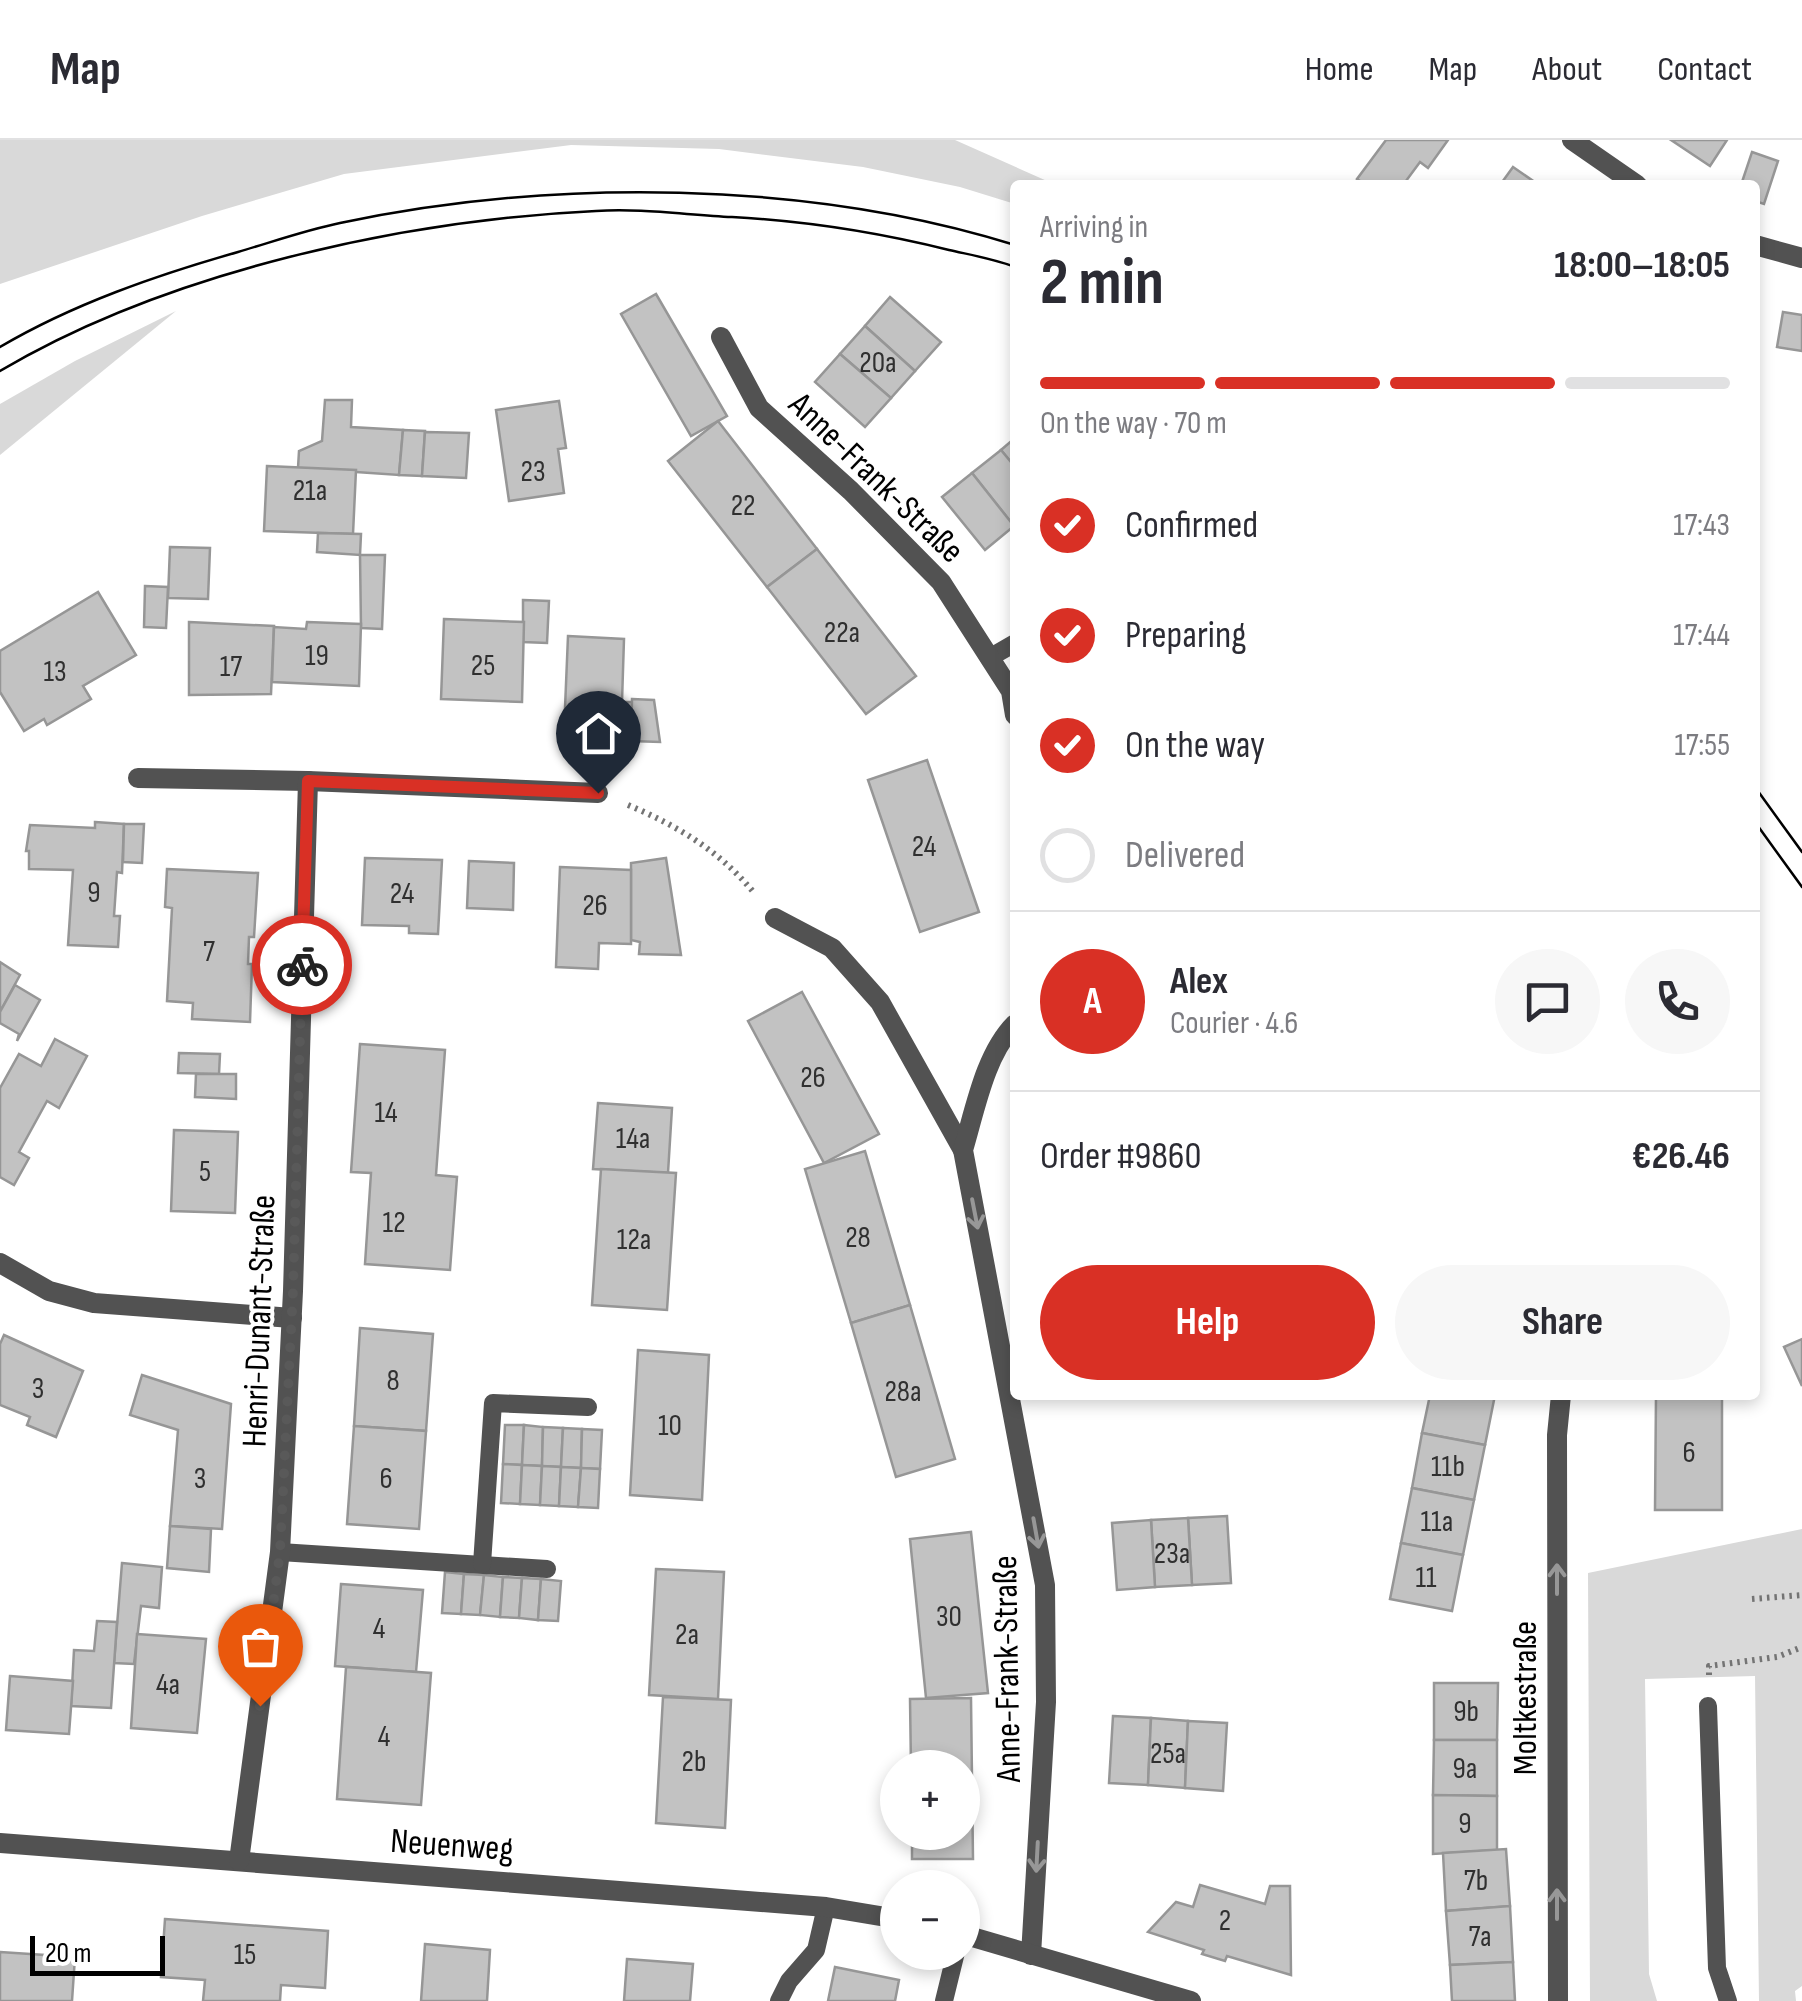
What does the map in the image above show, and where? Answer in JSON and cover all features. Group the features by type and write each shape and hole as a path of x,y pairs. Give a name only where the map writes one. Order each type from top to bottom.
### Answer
{"street":[{"path":"1572,140 1630,180"},
{"path":"1760,245 1802,258"},
{"name":"Anne-Frank-Straße","path":"721,337 760,408 851,491 941,582 1010,691"},
{"path":"138,778 598,793"},
{"name":"Henri-Dunant-Straße","path":"239,1861 280,1552 292,1318 308,781"},
{"name":"Anne-Frank-Straße","path":"775,918 832,948 880,1002 963,1150 1010,1390"},
{"name":"Anne-Frank-Straße","path":"963,1150 982,1085 1010,1029"},
{"path":"0,1264 49,1291 94,1304 292,1318"},
{"name":"Anne-Frank-Straße","path":"1012,1400 1045,1585 1046,1702 1031,1955"},
{"name":"Moltkestraße","path":"1558,2001 1557,1435 1560,1400"},
{"name":"Neuenweg","path":"0,1843 826,1908 880,1916"},
{"path":"980,1939 1191,2001"}],"lane":[{"path":"989,658 1010,646"},
{"path":"482,1564 492,1403 588,1407"},
{"path":"280,1552 547,1568"},
{"path":"1708,1706 1717,1968 1728,2001"},
{"path":"778,2001 816,1950 826,1908"},
{"path":"944,2001 952,1970"}],"path":[{"path":"598,793 665,820 711,848 775,918"},
{"path":"1752,1599 1802,1595"},
{"path":"1708,1706 1709,1666 1777,1657 1802,1647"}],"shaded area":[{"path":"0,140 955,140 1045,180 1010,180 1010,202 960,187 863,167 719,149 571,145 344,174 202,216 0,284"},
{"path":"176,311 0,455 0,404"},
{"path":"1802,1529 1802,1986 1795,1991 1796,2001 1759,2001 1755,1676 1645,1679 1649,1974 1657,2001 1590,2001 1588,1573"}],"building":[{"path":"1386,140 1448,140 1428,168 1420,162 1407,180 1357,179"},
{"path":"1671,140 1727,140 1710,166"},
{"path":"1752,152 1778,161 1764,204 1760,203 1760,180 1743,180"},
{"path":"1513,167 1532,180 1504,180"},
{"path":"656,294 727,416 691,436 621,314"},
{"path":"890,297 941,342 915,371 865,326"},
{"path":"1783,312 1802,315 1802,351 1777,347"},
{"path":"865,326 915,371 891,398 840,354"},
{"path":"840,354 891,398 865,427 815,382"},
{"path":"325,400 352,400 351,427 403,430 399,475 298,468 299,451 322,441"},
{"path":"559,401 566,448 558,449 564,493 509,501 496,410"},
{"path":"718,421 817,549 767,587 668,461"},
{"path":"403,430 425,431 422,476 399,475"},
{"path":"425,432 469,433 466,478 422,476"},
{"path":"1010,442 1010,461 1001,450"},
{"path":"1001,450 1010,461 1010,521 972,473"},
{"path":"267,466 356,470 353,534 264,531"},
{"path":"972,473 1010,521 1010,529 985,550 942,497"},
{"path":"318,533 361,534 360,555 317,552"},
{"path":"170,547 210,548 208,599 168,598"},
{"path":"817,549 916,676 866,714 767,587"},
{"path":"360,555 385,555 382,629 361,628"},
{"path":"145,586 168,587 166,628 144,627"},
{"path":"98,592 136,655 83,686 91,699 47,725 44,719 24,731 0,692 0,651"},
{"path":"523,600 549,601 547,643 523,642"},
{"path":"444,619 524,622 522,702 441,699"},
{"path":"189,622 274,626 271,694 189,695"},
{"path":"307,622 361,624 359,686 272,682 274,627 306,629"},
{"path":"568,636 624,639 622,702 633,702 632,735 564,732"},
{"path":"632,699 654,700 660,742 631,741"},
{"path":"927,760 979,912 920,932 868,780"},
{"path":"95,822 124,824 122,873 117,872 114,916 120,916 118,947 68,945 73,870 29,869 26,851 30,825 95,828"},
{"path":"124,824 144,824 142,863 123,862"},
{"path":"365,858 442,860 438,934 409,933 409,926 362,925"},
{"path":"666,858 681,955 639,954 640,942 631,940 631,863"},
{"path":"469,861 514,863 513,910 467,908"},
{"path":"560,867 631,870 631,944 599,943 598,969 556,967"},
{"path":"167,869 258,873 254,937 249,937 250,1022 192,1019 193,1003 167,1001 172,908 165,907"},
{"path":"0,962 20,975 0,1012"},
{"path":"15,985 40,1000 17,1041 19,1034 0,1023 0,1012"},
{"path":"802,992 879,1134 824,1163 748,1021"},
{"path":"55,1039 87,1056 59,1108 47,1101 19,1152 29,1158 14,1185 0,1177 0,1088 19,1054 41,1066"},
{"path":"360,1044 445,1050 436,1175 457,1177 450,1270 365,1264 371,1173 351,1172"},
{"path":"179,1053 220,1054 219,1074 178,1073"},
{"path":"196,1074 236,1074 236,1099 195,1097"},
{"path":"598,1103 672,1108 668,1173 593,1169"},
{"path":"174,1130 238,1132 235,1213 171,1211"},
{"path":"865,1151 910,1305 851,1323 805,1169"},
{"path":"601,1169 676,1173 667,1310 592,1305"},
{"path":"910,1305 955,1459 896,1477 851,1323"},
{"path":"360,1328 433,1334 426,1431 354,1426"},
{"path":"4,1335 83,1371 56,1437 27,1425 30,1417 0,1405 0,1344"},
{"path":"1802,1339 1802,1386 1784,1347"},
{"path":"638,1350 709,1355 702,1500 630,1495"},
{"path":"142,1375 231,1404 222,1529 170,1526 178,1430 130,1415"},
{"path":"1429,1400 1494,1400 1485,1445 1422,1433"},
{"path":"1656,1400 1722,1400 1722,1510 1655,1510"},
{"path":"505,1425 524,1425 522,1465 503,1464"},
{"path":"524,1425 543,1427 542,1466 522,1465"},
{"path":"354,1426 426,1431 419,1529 347,1524"},
{"path":"543,1427 563,1428 561,1467 542,1466"},
{"path":"563,1428 582,1429 581,1468 561,1467"},
{"path":"582,1429 602,1430 600,1469 581,1468"},
{"path":"1422,1433 1485,1445 1474,1500 1412,1488"},
{"path":"503,1464 522,1465 520,1504 501,1503"},
{"path":"522,1465 542,1466 540,1505 520,1504"},
{"path":"542,1466 561,1467 559,1506 540,1505"},
{"path":"561,1467 581,1468 578,1507 559,1506"},
{"path":"581,1468 600,1469 598,1508 578,1507"},
{"path":"1412,1488 1474,1500 1463,1555 1401,1543"},
{"path":"1227,1516 1231,1583 1192,1585 1188,1518"},
{"path":"1188,1518 1192,1585 1155,1587 1151,1520"},
{"path":"1151,1520 1155,1587 1117,1590 1112,1523"},
{"path":"170,1526 211,1529 209,1572 167,1568"},
{"path":"971,1532 988,1693 926,1698 910,1539"},
{"path":"1401,1543 1463,1555 1452,1611 1390,1599"},
{"path":"122,1563 162,1567 159,1608 141,1606 134,1664 114,1663"},
{"path":"656,1569 724,1572 718,1699 649,1695"},
{"path":"445,1572 464,1574 461,1614 442,1613"},
{"path":"464,1574 484,1575 480,1615 461,1614"},
{"path":"484,1575 503,1577 500,1617 480,1615"},
{"path":"503,1577 522,1578 519,1618 500,1617"},
{"path":"522,1578 541,1579 538,1620 519,1618"},
{"path":"541,1579 561,1581 558,1621 538,1620"},
{"path":"341,1584 423,1590 416,1672 335,1666"},
{"path":"97,1621 117,1622 111,1708 71,1706 74,1650 94,1651"},
{"path":"137,1634 206,1639 197,1733 131,1728"},
{"path":"346,1667 431,1673 421,1805 337,1799"},
{"path":"10,1676 73,1681 69,1734 6,1730"},
{"path":"1434,1683 1498,1683 1497,1740 1434,1740"},
{"path":"663,1697 731,1700 725,1828 656,1823"},
{"path":"971,1698 972,1750 911,1750 910,1699"},
{"path":"1113,1716 1151,1718 1148,1785 1109,1783"},
{"path":"1151,1718 1188,1721 1185,1788 1148,1785"},
{"path":"1188,1721 1227,1723 1223,1791 1185,1788"},
{"path":"1434,1740 1497,1740 1497,1796 1433,1795"},
{"path":"1433,1795 1497,1796 1497,1850 1433,1854"},
{"path":"1506,1849 1510,1906 1446,1911 1443,1853"},
{"path":"912,1850 973,1850 973,1859 912,1859"},
{"path":"1200,1885 1265,1904 1270,1886 1290,1886 1291,1975 1227,1956 1225,1961 1148,1932 1176,1902 1193,1907"},
{"path":"1510,1906 1513,1962 1450,1965 1446,1911"},
{"path":"165,1919 328,1931 325,1988 281,1985 280,2001 203,2001 205,1980 161,1977"},
{"path":"425,1944 490,1950 487,2001 421,2001"},
{"path":"0,1952 75,1957 72,2001 0,2001"},
{"path":"627,1959 693,1964 690,2001 624,2001"},
{"path":"1513,1962 1515,2001 1452,2001 1450,1965"},
{"path":"835,1967 899,1980 895,2001 828,2001"}],"tram line":[{"path":"0,347 116,292 302,233 422,208 506,198 592,193 766,198 852,208 1010,244"},
{"path":"0,371 136,305 211,279 367,239 522,216 629,210 787,221 895,238 1010,265"},
{"path":"1760,794 1802,852"},
{"path":"1760,829 1802,887"}],"way so far":[{"path":"260,1706 280,1552 293,1291 302,965"}],"route":[{"path":"302,965 308,781 598,793"}]}
